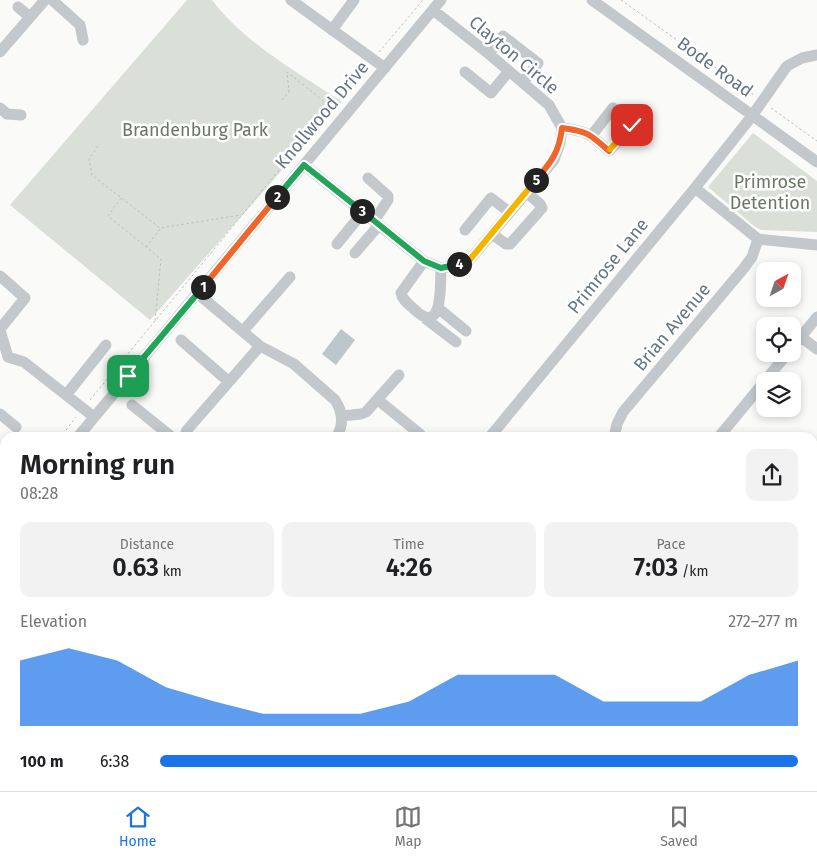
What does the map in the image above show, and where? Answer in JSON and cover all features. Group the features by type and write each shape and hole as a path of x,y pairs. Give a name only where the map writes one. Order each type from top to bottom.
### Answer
{"street":[{"path":"0,52 44,0"},
{"path":"52,0 80,25 83,40"},
{"path":"291,0 385,68"},
{"path":"332,30 354,0"},
{"name":"Knollwood Drive","path":"82,432 441,0"},
{"name":"Bode Road","path":"592,0 817,162"},
{"path":"18,7 30,17"},
{"name":"Clayton Circle","path":"433,10 549,105 562,128"},
{"path":"489,54 503,36 538,63 523,82"},
{"name":"Primrose Lane","path":"497,432 695,188 763,102 787,66 802,58 817,55"},
{"path":"465,72 491,93 509,71"},
{"path":"0,108 7,114 21,115"},
{"path":"304,165 424,261 441,268 467,263 554,160 560,143 562,128 581,130 592,135"},
{"path":"355,253 376,223 388,200 388,196 368,178"},
{"path":"695,188 758,240 817,245"},
{"path":"492,234 506,244 510,244 542,208 526,192"},
{"path":"465,230 491,198 509,212"},
{"path":"337,244 363,212"},
{"name":"Brian Avenue","path":"615,432 623,412 744,268 752,257 758,240"},
{"path":"424,261 401,292 402,298 456,342"},
{"path":"426,318 431,318 436,313 440,304 441,268"},
{"path":"0,276 25,298 0,329 4,362 24,362 94,417"},
{"path":"243,331 290,277"},
{"path":"198,293 260,346 294,364 329,394 340,407 342,416 339,432"},
{"path":"438,308 466,331"},
{"path":"817,318 802,337 817,350"},
{"path":"181,340 228,382"},
{"path":"66,395 106,345"},
{"path":"186,432 260,346"},
{"path":"723,432 780,362"},
{"path":"342,416 366,412 399,375"},
{"path":"378,400 418,432"},
{"path":"132,404 166,432"},
{"path":"0,414 16,427"}],"path":[{"path":"65,432 155,322 161,312 331,107 344,95 423,0"},
{"path":"621,0 817,141"},
{"path":"282,100 289,92 287,72 331,107"},
{"path":"98,146 89,159 92,175 160,228"},
{"path":"121,198 108,216 161,259 155,322"},
{"path":"146,247 160,228 242,215"}],"green space":[{"name":"Brandenburg Park","path":"187,0 212,0 240,30 272,56 342,102 150,320 10,205"},
{"name":"Primrose Detention","path":"753,133 817,181 817,232 761,230 708,187"}],"shaded area":[{"path":"341,329 355,340 336,365 322,354"}],"route":[{"path":"128,376 304,165 424,261 432,266 441,268 467,263 554,160 560,143 562,128 581,130 592,135 609,151 632,125"}]}
